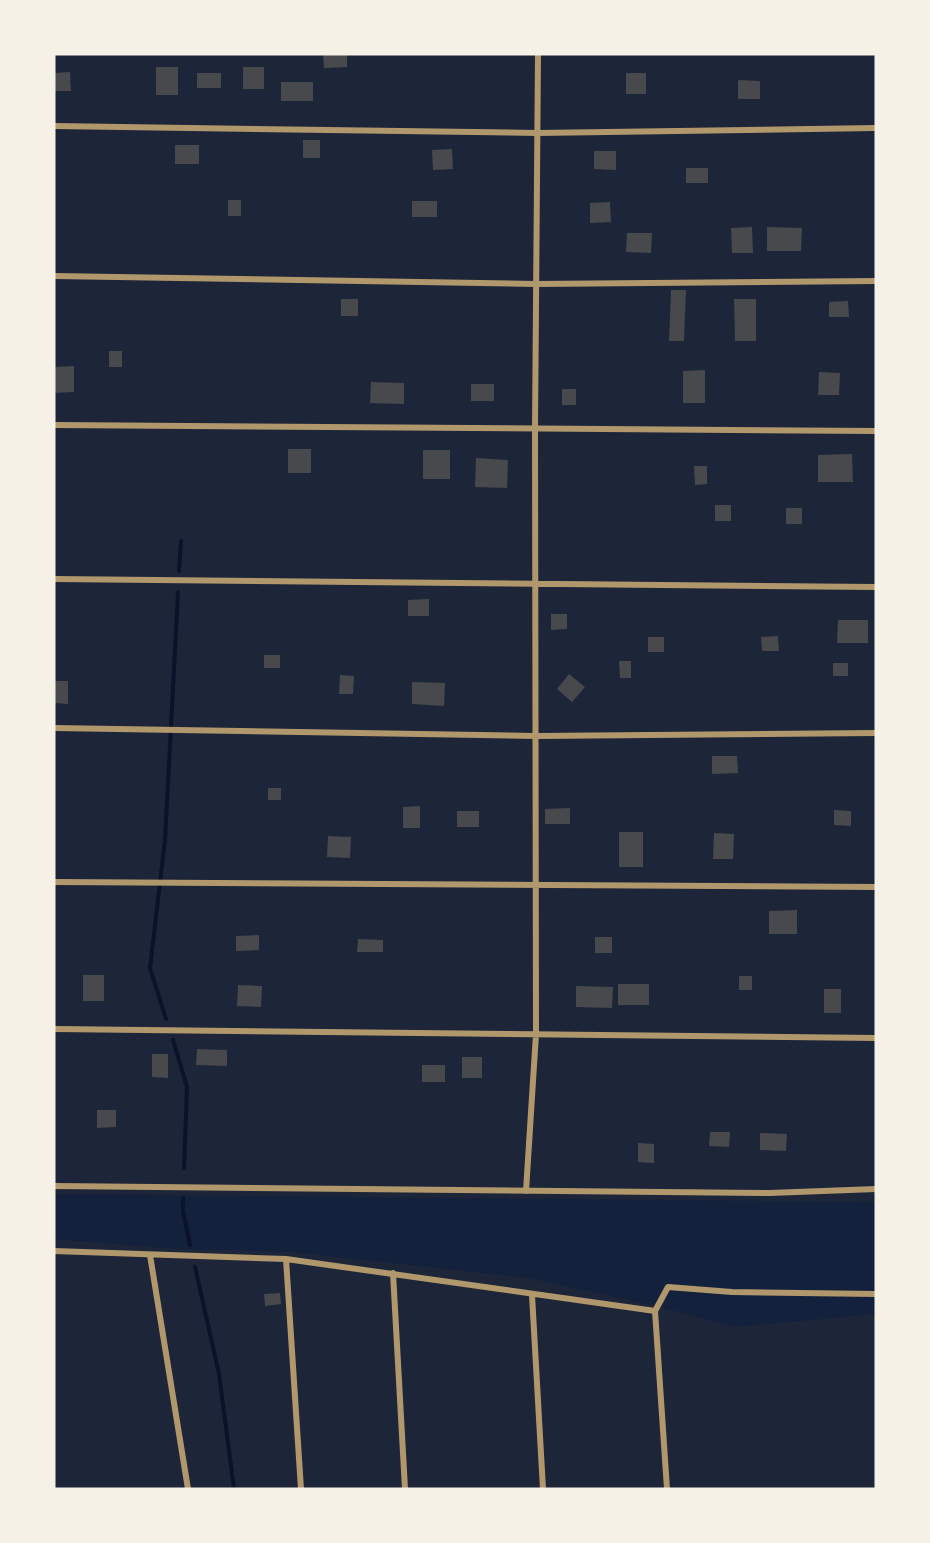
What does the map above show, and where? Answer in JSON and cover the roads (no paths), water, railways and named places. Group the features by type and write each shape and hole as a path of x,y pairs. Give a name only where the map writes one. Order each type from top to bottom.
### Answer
{"street":[{"path":"526,1191 536,1034 535,429 538,54"},
{"path":"54,126 537,134 876,128"},
{"path":"54,276 536,284 876,281"},
{"path":"54,425 876,431"},
{"path":"54,579 876,587"},
{"path":"54,728 536,736 876,733"},
{"path":"54,882 876,887"},
{"path":"54,1029 876,1038"},
{"path":"54,1186 770,1193 876,1189"},
{"path":"54,1251 286,1259 655,1311"},
{"path":"150,1255 188,1489"},
{"path":"286,1259 301,1489"},
{"path":"393,1273 405,1489"},
{"path":"667,1489 655,1311 668,1287 732,1292 876,1294"},
{"path":"532,1295 543,1489"}],"waterway":[{"path":"179,571 181,541"},
{"path":"166,1019 150,968 165,840 178,592"},
{"path":"173,1040 187,1087 184,1168"},
{"path":"183,1198 183,1211 190,1245"},
{"path":"195,1267 219,1374 234,1489"}]}
